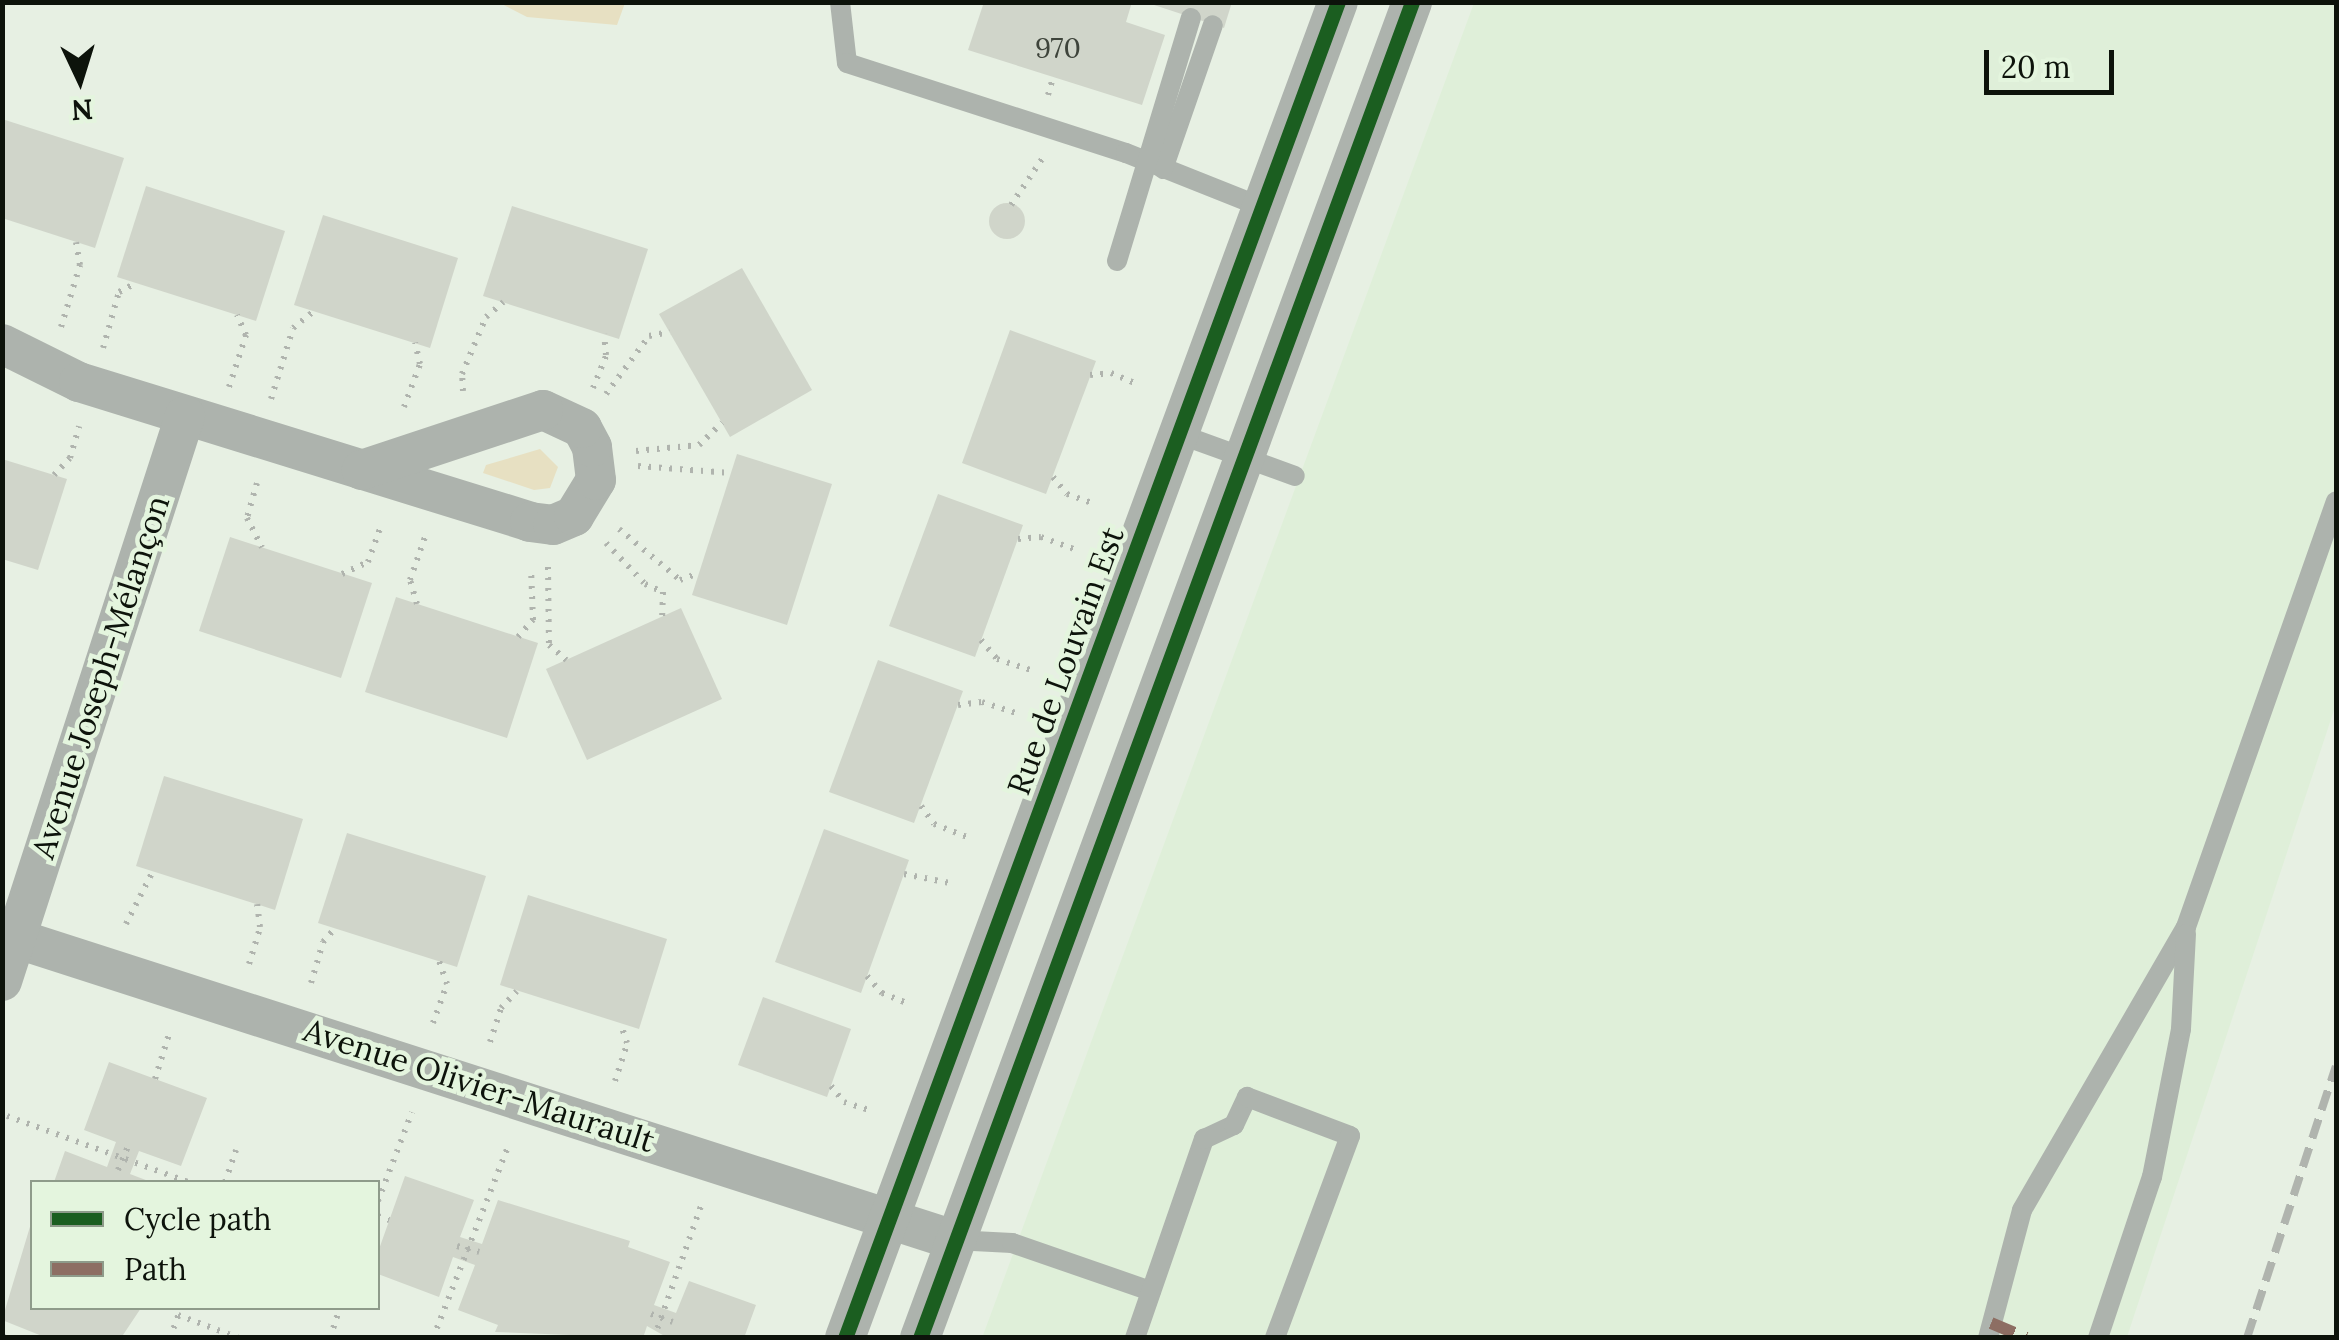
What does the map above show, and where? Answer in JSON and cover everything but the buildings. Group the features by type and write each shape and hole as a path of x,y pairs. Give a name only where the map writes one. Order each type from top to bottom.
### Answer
{"street":[{"name":"Rue de Louvain Est","path":"845,1338 1338,2"},
{"path":"920,1338 1412,2"},
{"path":"2,344 66,377 185,416 542,525 574,516 596,480 592,447 582,428 543,410 362,470"},
{"name":"Avenue Joseph-Mélançon","path":"2,981 9,936 185,416"},
{"name":"Avenue Olivier-Maurault","path":"9,936 954,1240"}],"lane":[{"path":"840,2 847,63 1156,166 1262,207"},
{"path":"1156,166 1191,18"},
{"path":"1117,261 1213,25"},
{"path":"1179,434 1296,476"},
{"path":"1988,1338 2022,1210 2186,926 2336,502"},
{"path":"2098,1338 2152,1177 2181,1029 2186,926"},
{"path":"1134,1338 1204,1139 1234,1125 1247,1097 1350,1136 1275,1338"},
{"path":"954,1240 1012,1244 1151,1291"}],"path":[{"path":"1011,204 1048,150"},
{"path":"60,328 80,265 76,242"},
{"path":"104,348 119,292 136,283"},
{"path":"463,391 462,374 486,317 503,302"},
{"path":"271,400 293,328 314,311"},
{"path":"230,387 246,335 237,315"},
{"path":"604,396 649,336 670,332"},
{"path":"593,388 606,355 604,334"},
{"path":"404,407 420,364 415,343"},
{"path":"1090,375 1111,373 1139,385"},
{"path":"636,451 700,445 722,424"},
{"path":"54,475 70,458 79,426"},
{"path":"638,466 731,474"},
{"path":"1053,477 1067,494 1094,504"},
{"path":"258,484 247,518 262,548"},
{"path":"342,574 368,562 382,523"},
{"path":"618,529 680,580 699,573"},
{"path":"417,604 410,580 425,537"},
{"path":"1018,539 1041,537 1077,550"},
{"path":"606,543 645,584 663,592 662,616"},
{"path":"548,567 550,645 566,660"},
{"path":"518,637 532,620 531,568"},
{"path":"981,640 997,658 1033,671"},
{"path":"958,705 982,702 1018,714"},
{"path":"921,806 934,824 972,839"},
{"path":"126,924 153,872"},
{"path":"904,874 955,884"},
{"path":"249,964 260,927 257,904"},
{"path":"311,983 323,942 335,928"},
{"path":"433,1023 447,984 439,961"},
{"path":"867,976 882,993 911,1005"},
{"path":"490,1042 501,1008 517,991"},
{"path":"614,1081 626,1043 621,1024"},
{"path":"155,1080 169,1034"},
{"path":"830,1086 844,1102 872,1111"},
{"path":"380,1196 412,1112"},
{"path":"7,1116 183,1180"},
{"path":"434,1338 509,1144"},
{"path":"118,1170 128,1146"},
{"path":"226,1180 236,1150"},
{"path":"654,1338 701,1206"},
{"path":"380,1217 389,1220"},
{"path":"457,1246 478,1254"},
{"path":"330,1338 339,1310"},
{"path":"170,1338 179,1311 238,1338"},
{"path":"651,1314 674,1322"}],"shaded area":[{"path":"500,3 625,3 617,25 527,17"},
{"path":"1474,3 2336,3 2336,704 2127,1337 982,1338"},
{"path":"540,449 558,467 550,488 534,490 483,473 486,465"}],"railway":[{"path":"2247,1338 2336,1066"}],"marked path":[{"path":"1991,1323 2026,1338"}],"cycle path":[{"path":"845,1338 1338,2"},
{"path":"920,1338 1412,2"}]}
